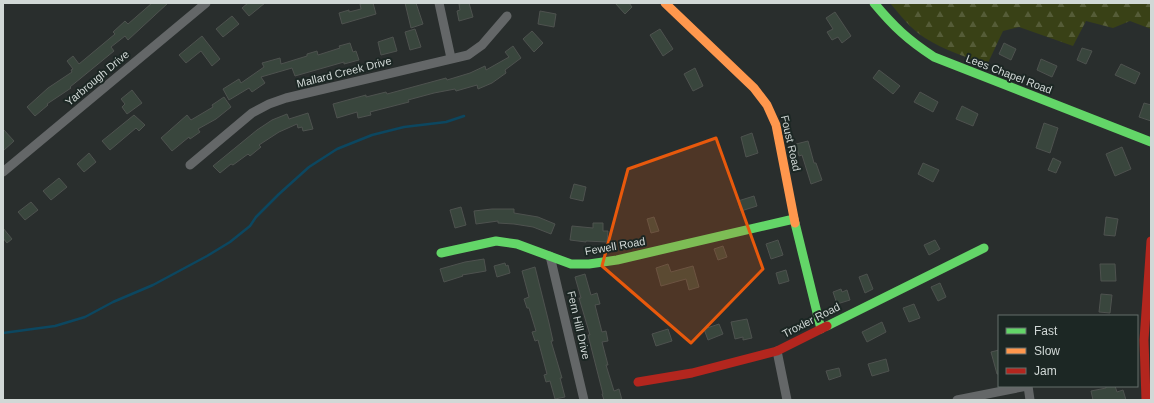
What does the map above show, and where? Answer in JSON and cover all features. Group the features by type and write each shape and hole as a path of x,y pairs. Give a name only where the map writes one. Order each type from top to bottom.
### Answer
{"street":[{"name":"Yarbrough Drive","path":"3,172 206,3"},
{"path":"438,3 451,58"},
{"name":"Foust Road","path":"665,3 754,88 765,100 771,112 776,125 794,219 821,329"},
{"name":"Lees Chapel Road","path":"874,3 890,23 911,42 934,57 956,67 1151,142"},
{"name":"Mallard Creek Drive","path":"190,165 252,113 269,104 293,96 468,55 482,45 507,16"},
{"name":"Fewell Road","path":"442,252 496,241 517,244 571,264 590,264 617,260 794,219"},
{"path":"1146,400 1140,362 1151,241"},
{"name":"Troxler Road","path":"638,382 692,373 777,351 984,248"},
{"name":"Fern Hill Drive","path":"550,256 584,400"},
{"path":"777,351 787,400"},
{"path":"956,400 1022,387"},
{"path":"1027,387 1030,400"}],"highlighted area":[{"path":"716,138 763,269 691,343 602,266 628,169"}],"green space":[{"path":"890,3 1151,3 1151,29 1130,21 1113,28 1086,21 1073,46 1019,27 1003,31 987,65 947,50 925,38 910,26"}],"building":[{"path":"152,3 168,3 128,40 125,36 111,47 114,51 70,87 71,88 47,104 48,105 35,116 27,107 48,88 72,72 71,70 73,69 67,61 73,56 79,64 115,34 113,32 125,21 128,24"},
{"path":"248,3 265,3 249,16 242,8"},
{"path":"373,3 376,14 342,24 339,13 361,9 360,4"},
{"path":"405,3 416,3 423,24 411,28"},
{"path":"469,3 473,17 459,21 457,11 460,10 459,4"},
{"path":"615,3 629,3 632,7 625,14"},
{"path":"540,11 556,14 554,27 538,24"},
{"path":"835,12 851,36 842,43 838,37 832,40 827,32 833,29 826,18"},
{"path":"232,16 239,24 223,37 216,29"},
{"path":"415,29 421,47 410,50 405,32"},
{"path":"660,29 673,49 663,56 650,35"},
{"path":"532,31 543,43 534,52 523,39"},
{"path":"202,36 220,59 212,66 201,51 186,63 179,55"},
{"path":"393,37 397,51 381,55 378,42"},
{"path":"350,43 353,52 356,51 359,60 344,64 344,62 295,76 292,68 261,77 265,83 252,92 249,88 229,100 223,89 239,79 241,83 264,67 262,63 280,58 281,64 307,56 307,54 317,51 318,55"},
{"path":"1004,43 1016,49 1011,60 999,54"},
{"path":"513,46 521,58 505,70 506,73 492,83 478,89 477,85 456,91 455,89 434,93 408,100 409,102 370,112 371,115 358,118 357,112 337,118 333,104 366,95 366,97 386,92 387,94 446,78 447,80 470,73 485,66 486,70 509,57 505,52"},
{"path":"1082,48 1092,51 1086,64 1077,60"},
{"path":"1041,59 1057,66 1052,77 1037,70"},
{"path":"1121,64 1140,73 1135,84 1115,75"},
{"path":"695,68 703,86 693,91 684,74"},
{"path":"879,70 900,86 893,94 873,78"},
{"path":"132,90 142,103 127,114 122,107 125,104 121,99"},
{"path":"920,92 938,102 933,112 914,102"},
{"path":"224,97 231,107 216,119 198,129 200,132 190,139 189,137 172,151 161,138 187,115 191,120 213,107 212,105"},
{"path":"1144,103 1151,105 1151,121 1139,117"},
{"path":"962,106 978,114 973,126 956,119"},
{"path":"308,113 313,129 303,131 302,127 298,128 297,124 279,132 259,145 261,147 250,156 248,154 233,165 231,164 220,173 213,166 257,130 272,120 287,114 289,119"},
{"path":"134,115 145,125 139,131 136,128 110,150 102,141"},
{"path":"1044,123 1058,128 1050,153 1036,148"},
{"path":"3,129 14,141 3,151"},
{"path":"752,133 758,153 746,157 741,137"},
{"path":"808,141 814,163 816,163 822,180 811,184 802,155 799,156 796,144"},
{"path":"1122,147 1131,169 1115,176 1106,154"},
{"path":"89,153 96,162 84,172 77,164"},
{"path":"1053,158 1061,162 1056,173 1048,170"},
{"path":"923,163 939,170 933,182 918,174"},
{"path":"59,178 67,187 51,200 43,191"},
{"path":"574,184 586,187 583,201 570,198"},
{"path":"754,196 757,206 741,211 738,201"},
{"path":"31,202 38,210 25,220 18,212"},
{"path":"461,207 466,225 455,228 450,210"},
{"path":"514,209 514,213 538,217 555,224 551,234 533,227 498,223 498,221 476,224 474,211"},
{"path":"654,217 659,231 651,233 647,219"},
{"path":"1106,217 1118,219 1115,236 1104,235"},
{"path":"593,223 603,223 603,231 608,231 607,242 570,240 572,226 593,228"},
{"path":"3,228 12,239 7,243 3,238"},
{"path":"778,240 783,255 771,259 766,244"},
{"path":"935,240 940,249 929,255 924,245"},
{"path":"723,246 727,257 718,260 714,249"},
{"path":"484,259 486,271 462,275 463,276 444,282 440,269 465,262"},
{"path":"505,263 506,266 508,265 510,273 497,277 494,266"},
{"path":"668,264 671,272 693,266 699,287 689,290 686,279 661,286 656,268"},
{"path":"1100,264 1115,264 1116,281 1101,281"},
{"path":"535,267 553,341 551,341 562,378 560,378 565,397 555,399 550,381 546,382 544,375 547,374 538,340 535,341 532,332 536,331 529,308 527,308 524,299 529,297 522,271"},
{"path":"786,270 789,281 779,284 776,273"},
{"path":"585,274 591,295 597,293 600,304 595,305 602,332 606,331 608,341 602,342 608,365 606,365 614,391 619,389 622,400 604,400 602,394 588,335 590,335 579,298 581,298 575,277"},
{"path":"867,274 873,289 865,293 859,277"},
{"path":"940,283 946,297 938,301 931,287"},
{"path":"841,289 842,292 847,290 850,300 837,304 833,292"},
{"path":"1101,294 1112,295 1110,313 1099,312"},
{"path":"914,304 920,318 909,322 903,308"},
{"path":"747,319 752,338 743,340 743,337 735,339 731,322"},
{"path":"882,322 886,332 867,342 862,332"},
{"path":"719,324 723,334 708,340 704,329"},
{"path":"668,329 672,341 656,346 652,334"},
{"path":"998,350 998,374 997,374 991,352"},
{"path":"886,359 889,371 872,376 868,364"},
{"path":"839,368 841,376 829,380 826,371"},
{"path":"1115,387 1117,392 1123,390 1126,400 1093,400 1091,391"}],"waterway":[{"path":"3,333 55,326 85,317 113,302 153,285 207,256 230,242 250,226 256,217 309,167 337,149 372,135 404,127 446,122 464,116"}],"traffic: fast":[{"path":"874,3 902,33 934,57 1151,142"},
{"path":"441,253 496,241 517,244 571,264 589,264 617,260 794,219"},
{"path":"795,223 821,329"},
{"path":"827,326 984,248"}],"traffic: slow":[{"path":"665,3 754,88 767,105 776,125 795,223"}],"traffic: jam":[{"path":"1146,400 1144,340 1151,241"},
{"path":"638,382 692,373 777,351 827,326"}]}
